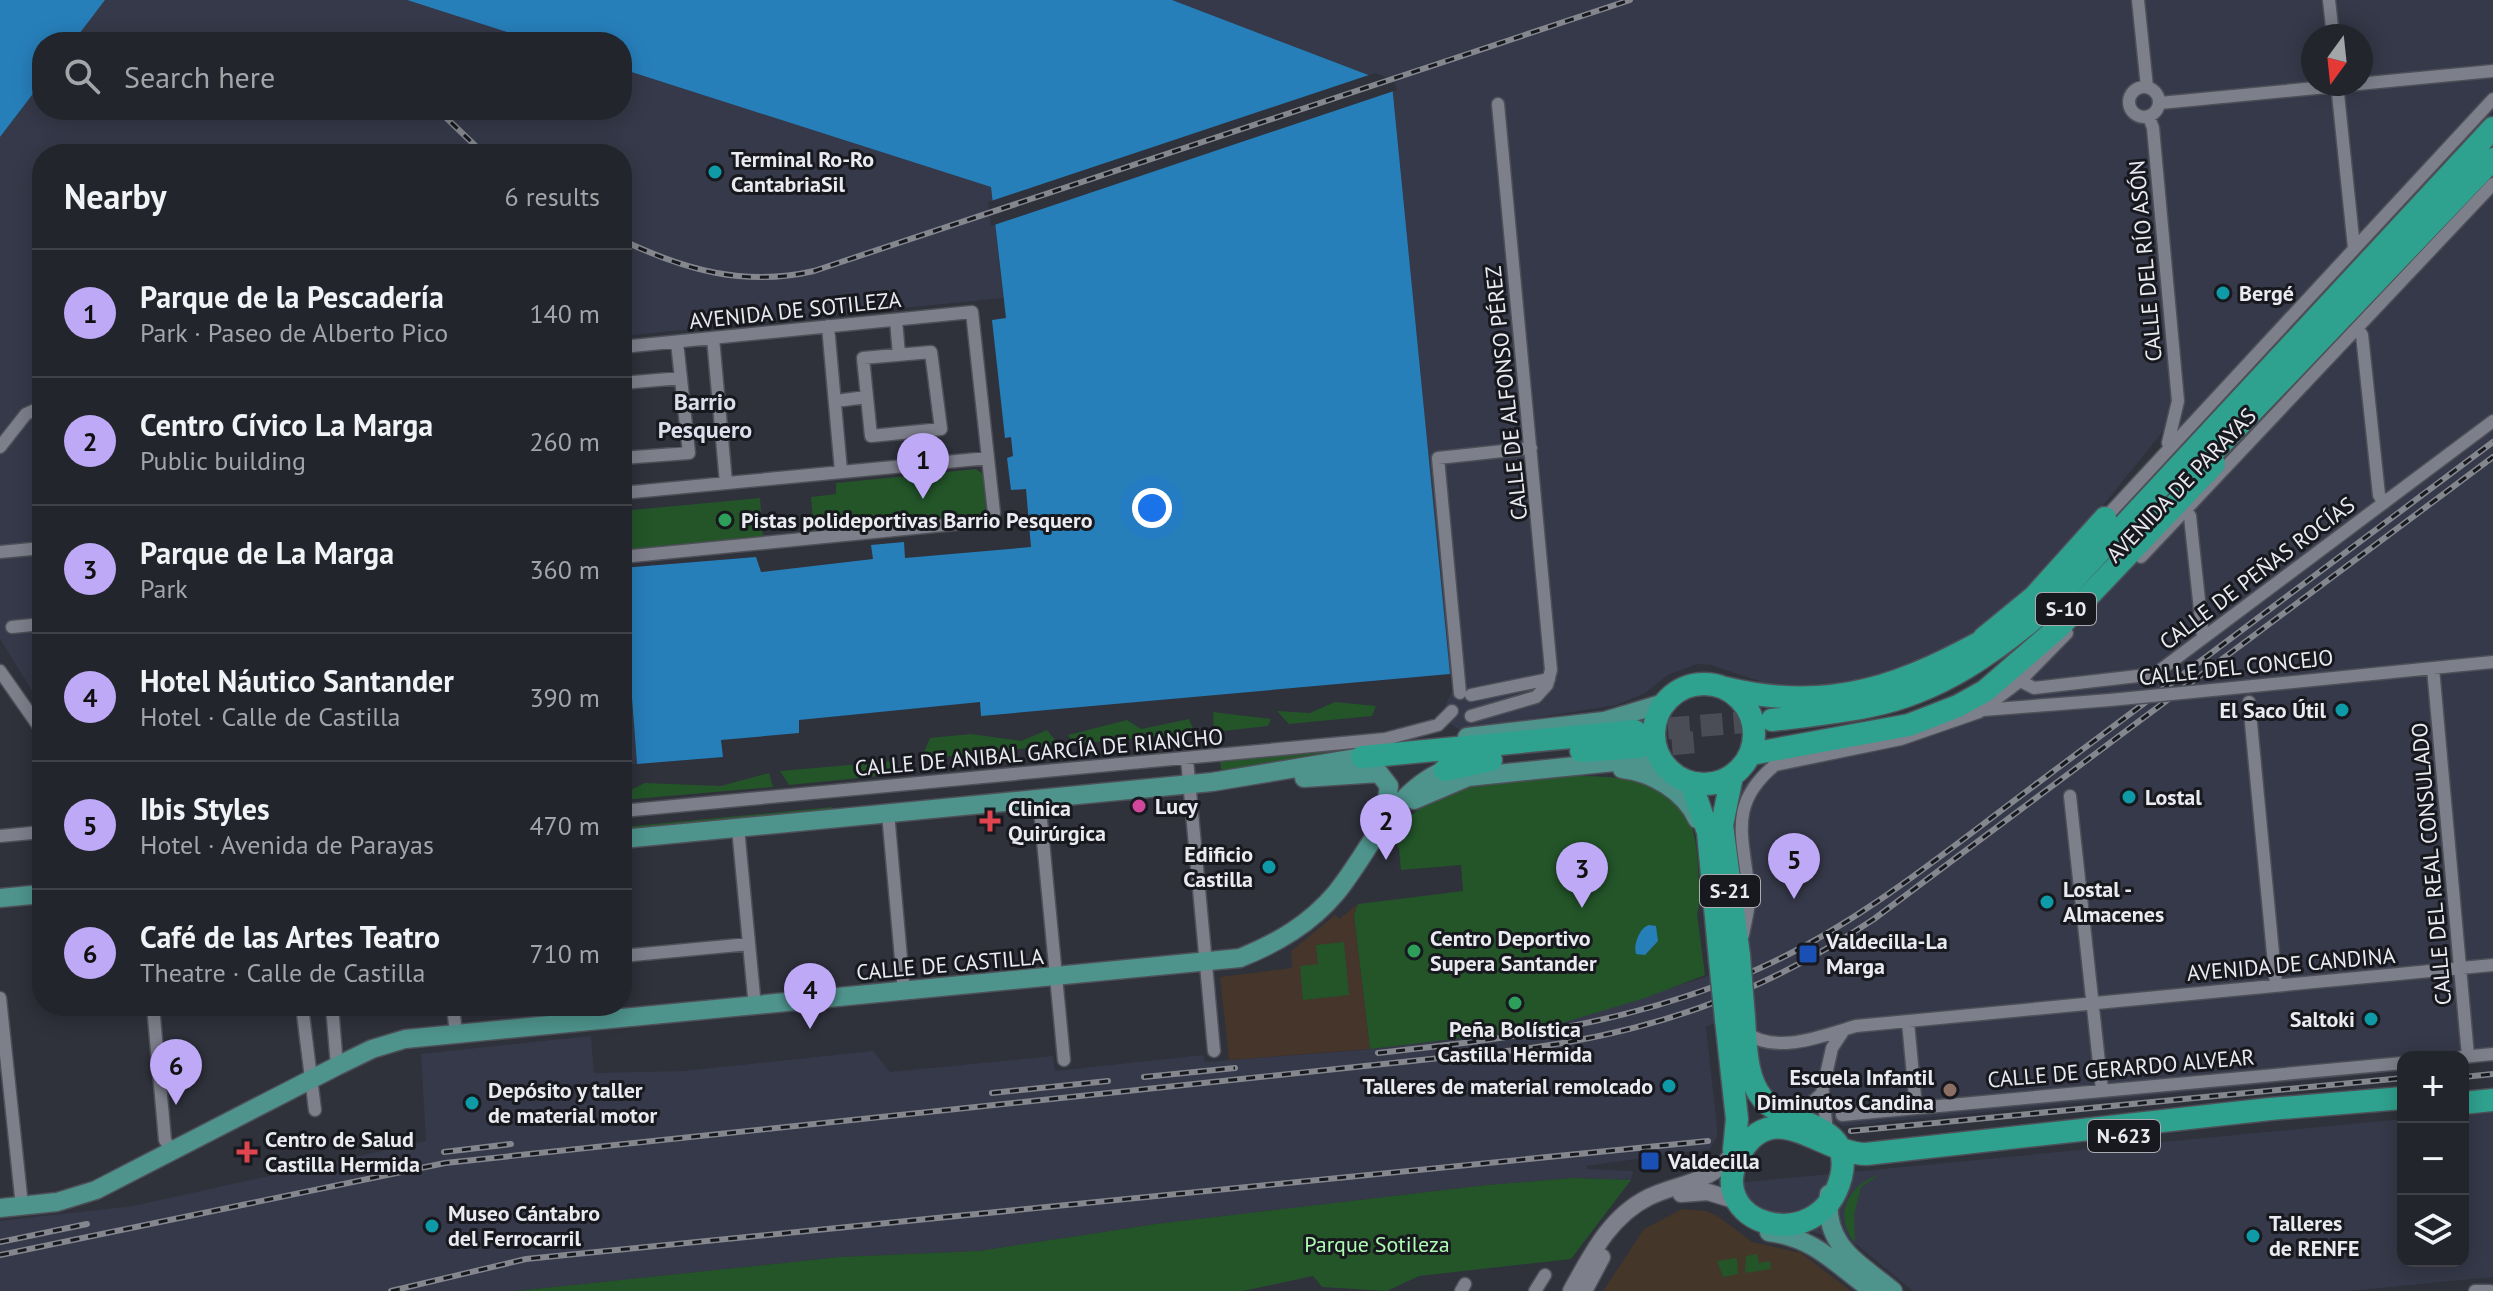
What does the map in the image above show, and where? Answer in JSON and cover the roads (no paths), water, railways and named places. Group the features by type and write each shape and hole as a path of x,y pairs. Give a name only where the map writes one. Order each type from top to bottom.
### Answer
{"highway":[{"name":"S-10","path":"1774,727 1856,723 1916,707 1974,680 2028,643 2061,614 2493,128"},
{"name":"S-10","path":"2282,367 2493,159"},
{"path":"1751,754 1909,725 1958,706 1985,691 2102,589 2234,444 2282,367"},
{"path":"1725,688 1744,703 1754,723 1751,754 1732,776 1713,784 1691,783 1664,764 1654,735 1664,703 1684,688 1697,684 1725,688 1771,699 1830,697 1906,679 1969,649 2023,619 2282,367"},
{"path":"1969,649 2034,597 2105,518"},
{"path":"1909,725 1938,726"},
{"path":"1362,757 1637,739 1445,770"},
{"name":"S-21","path":"1732,776 1722,825 1738,1032 1737,1119 1732,1179 1737,1205"},
{"name":"S-21","path":"1691,783 1705,817 1730,958"},
{"name":"S-21","path":"1738,1032 1752,1094 1767,1114 1791,1118 1831,1142"},
{"path":"2469,1093 2493,1091"},
{"name":"N-623","path":"1831,1142 1857,1149 1940,1144 2397,1099"},
{"path":"2469,1102 2493,1100"},
{"name":"N-623","path":"1836,1186 1865,1165 1888,1160 2397,1109"},
{"path":"1734,1150 1758,1126 1791,1118"},
{"path":"1734,1150 1760,1132 1780,1127 1800,1130 1831,1142 1842,1167 1836,1186 1806,1221 1779,1230 1737,1205"},
{"path":"1737,1205 1772,1218 1796,1217 1836,1186"}],"main road":[{"path":"1217,781 1478,735 1604,721 1664,703"},
{"path":"1391,814 1453,781 1624,761 1664,764"},
{"path":"1584,766 1635,770 1665,784 1692,808 1709,848"},
{"name":"CALLE DE CASTILLA","path":"632,1012 755,1007 1206,964 1240,958 1272,945 1318,911 1337,892 1391,814 1420,783 1445,770"},
{"path":"632,839 738,836 890,813 1217,781 1379,773 1386,778 1387,799 1318,911"},
{"path":"0,898 32,895"},
{"name":"CALLE DE CASTILLA","path":"0,1208 57,1202 96,1190 372,1049 405,1039 582,1016"},
{"path":"1578,1287 1608,1231 1632,1207 1702,1179 1734,1150"},
{"path":"1836,1186 1829,1223 1838,1244 1893,1291"},
{"path":"1578,1287 1616,1235 1632,1219 1670,1193 1698,1191 1737,1205"},
{"path":"1779,1230 1820,1242 1873,1291"}],"street":[{"path":"2138,0 2147,87"},
{"path":"2329,0 2332,24"},
{"path":"2373,82 2493,71"},
{"path":"2147,87 2155,91 2160,103 2156,113 2149,117 2135,115 2129,106 2132,93 2147,87"},
{"path":"2160,103 2301,89"},
{"path":"2338,96 2354,248"},
{"name":"AVENIDA DE PARAYAS","path":"2105,518 2493,99"},
{"name":"CALLE DE ALFONSO PÉREZ","path":"1498,104 1552,657 1549,679"},
{"name":"CALLE DEL RÍO ASÓN","path":"2149,117 2153,128 2178,401 2173,433 2164,452"},
{"name":"AVENIDA DE PARAYAS","path":"1730,958 1749,901 1742,834 1743,805 1747,794 1762,775 1775,765 1838,754 1983,710 2020,681 2102,589 2186,510 2493,184"},
{"name":"AVENIDA DE SOTILEZA","path":"632,346 972,312 988,458"},
{"path":"896,320 899,355"},
{"path":"828,326 841,471"},
{"path":"2357,328 2362,335 2379,495 2384,503"},
{"path":"713,338 726,483"},
{"path":"632,457 689,453 677,342"},
{"path":"931,352 941,429 871,436 866,397 863,358 931,352"},
{"path":"632,382 681,378"},
{"path":"836,401 866,397"},
{"path":"2178,401 2186,413 2200,415"},
{"path":"0,447 32,412"},
{"name":"CALLE DE PEÑAS ROCÍAS","path":"2020,681 2034,688 2155,674 2493,421"},
{"path":"1531,448 1438,458 1465,694 1549,679"},
{"path":"632,492 988,458 994,513 985,521 632,556"},
{"path":"2186,510 2190,516 2203,638"},
{"path":"0,552 32,549"},
{"path":"12,627 32,625"},
{"name":"CALLE DEL CONCEJO","path":"1983,710 2493,662"},
{"name":"CALLE DEL REAL CONSULADO","path":"2433,668 2465,1051"},
{"path":"0,671 32,717"},
{"path":"1471,716 1536,697 1549,679"},
{"path":"2249,702 2276,985"},
{"name":"CALLE DE ANIBAL GARCÍA DE RIANCHO","path":"632,810 1385,739 1438,725 1452,711"},
{"path":"1187,759 1214,1051"},
{"path":"890,787 904,992"},
{"path":"2070,796 2102,1090"},
{"path":"1039,799 1064,1060"},
{"path":"0,836 32,833"},
{"path":"738,836 755,1007"},
{"path":"632,955 749,944"},
{"name":"AVENIDA DE CANDINA","path":"1738,1032 1768,1043 1842,1033 1856,1026 2493,965"},
{"path":"0,998 22,1206"},
{"path":"154,1016 165,1140 171,1150"},
{"path":"303,1016 315,1110"},
{"path":"333,1016 337,1066"},
{"path":"454,1016 456,1034"},
{"path":"1908,1022 1916,1107"},
{"path":"1738,1032 1759,1084 1774,1103 1798,1111 1822,1096"},
{"path":"1831,1142 1822,1096 1832,1048 1842,1033"},
{"path":"2469,1057 2493,1054"},
{"name":"CALLE DE GERARDO ALVEAR","path":"1842,1115 2397,1064"},
{"path":"1791,1118 1822,1096"},
{"path":"1535,1291 1545,1275"},
{"path":"2475,1291 2490,1291"}],"water":[{"path":"0,0 105,0 81,32 32,32 32,95 0,137"},
{"path":"407,0 1172,0 1392,84 1450,674 981,716 980,702 799,720 799,733 721,740 723,757 637,764 632,699 632,567 756,557 761,572 873,559 871,545 904,542 905,558 1031,547 1026,489 1011,490 1007,458 1013,456 1011,437 1005,438 992,320 1006,318 991,187 632,72 632,32 507,32"},
{"path":"1649,925 1656,926 1658,941 1645,955 1636,954 1638,937"}],"tunnel":[{"path":"1635,731 1772,720"},
{"path":"1639,747 1697,742"}],"railway":[{"path":"632,245 669,260 715,273 763,277 814,271 1630,0"},
{"path":"448,120 474,144"},
{"path":"1378,1053 1524,1034 1618,1016 1711,988 1796,951 1868,907 1938,858 2493,442"},
{"path":"0,1255 445,1163 1516,1050 1613,1033 1703,1007 1789,969 1874,919 2493,457"},
{"path":"1144,1077 1235,1068"},
{"path":"2469,1076 2493,1074"},
{"path":"1851,1131 2397,1079"},
{"path":"992,1093 1108,1081"},
{"path":"391,1291 526,1259 1708,1141"},
{"path":"444,1152 511,1144"},
{"path":"0,1242 87,1224"}],"place":[{"name":"Terminal Ro-Ro CantabriaSil","path":"715,172"},
{"name":"Bergé","path":"2223,293"},
{"name":"Parque de la Pescadería","path":"923,499"},
{"name":"Pistas polideportivas Barrio Pesquero","path":"725,520"},
{"name":"El Saco Útil","path":"2342,710"},
{"name":"Lostal","path":"2129,797"},
{"name":"Lucy","path":"1139,806"},
{"name":"Clinica Quirúrgica","path":"990,821"},
{"name":"Centro Cívico La Marga","path":"1386,860"},
{"name":"Edificio Castilla","path":"1269,867"},
{"name":"Ibis Styles","path":"1794,899"},
{"name":"Lostal - Almacenes","path":"2047,902"},
{"name":"Parque de La Marga","path":"1582,908"},
{"name":"Centro Deportivo Supera Santander","path":"1414,951"},
{"name":"Valdecilla-La Marga","path":"1808,954"},
{"name":"Peña Bolística Castilla Hermida","path":"1515,1003"},
{"name":"Saltoki","path":"2371,1019"},
{"name":"Hotel Náutico Santander","path":"810,1029"},
{"name":"Talleres de material remolcado","path":"1669,1086"},
{"name":"Escuela Infantil Diminutos Candina","path":"1950,1090"},
{"name":"Depósito y taller de material motor","path":"472,1103"},
{"name":"Café de las Artes Teatro","path":"176,1105"},
{"name":"Centro de Salud Castilla Hermida","path":"247,1152"},
{"name":"Valdecilla","path":"1650,1161"},
{"name":"Museo Cántabro del Ferrocarril","path":"432,1226"},
{"name":"Talleres de RENFE","path":"2253,1236"}],"district":[{"name":"Barrio Pesquero","path":"705,415"}],"park label":[{"name":"Parque Sotileza","path":"1377,1244"}]}
